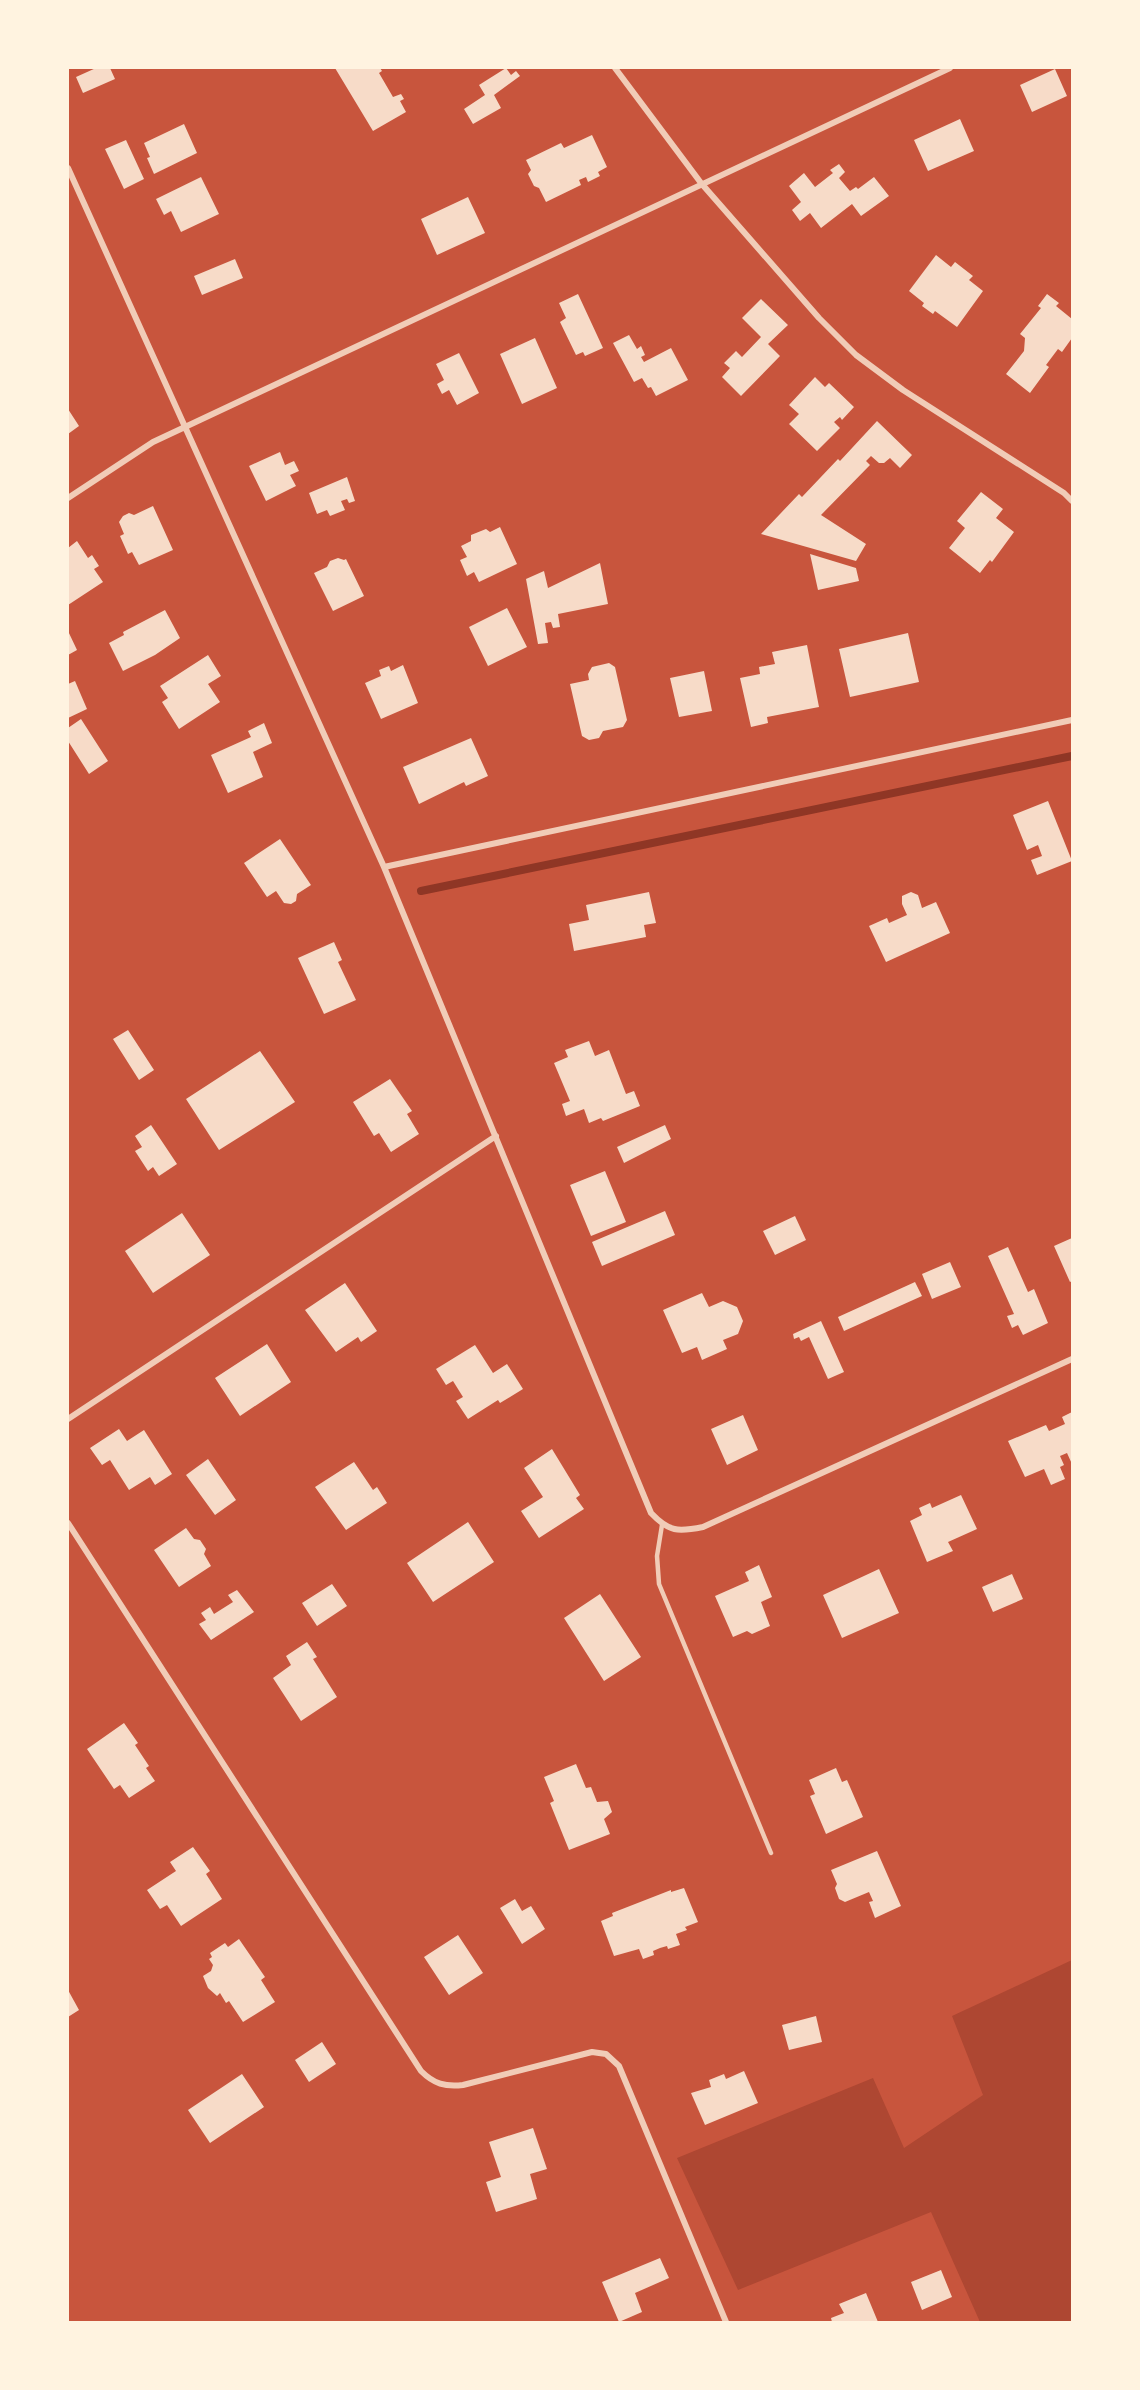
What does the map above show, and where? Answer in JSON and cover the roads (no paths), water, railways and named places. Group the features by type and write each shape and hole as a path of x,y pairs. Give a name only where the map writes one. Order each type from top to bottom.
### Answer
{"street":[{"path":"615,68 701,183 819,318 856,355 903,390 1064,493 1072,501"},
{"path":"68,498 153,442 950,68"},
{"path":"68,168 384,867 651,1513 663,1526 676,1530 703,1527 1072,1359"},
{"path":"384,867 1072,720"},
{"path":"68,1419 496,1136"},
{"path":"68,1523 421,2071 431,2082 448,2086 463,2085 592,2052 606,2054 619,2066 726,2322"}],"lane":[{"path":"663,1526 657,1556 659,1584 771,1853"}],"waterway":[{"path":"421,891 1072,756"}]}
